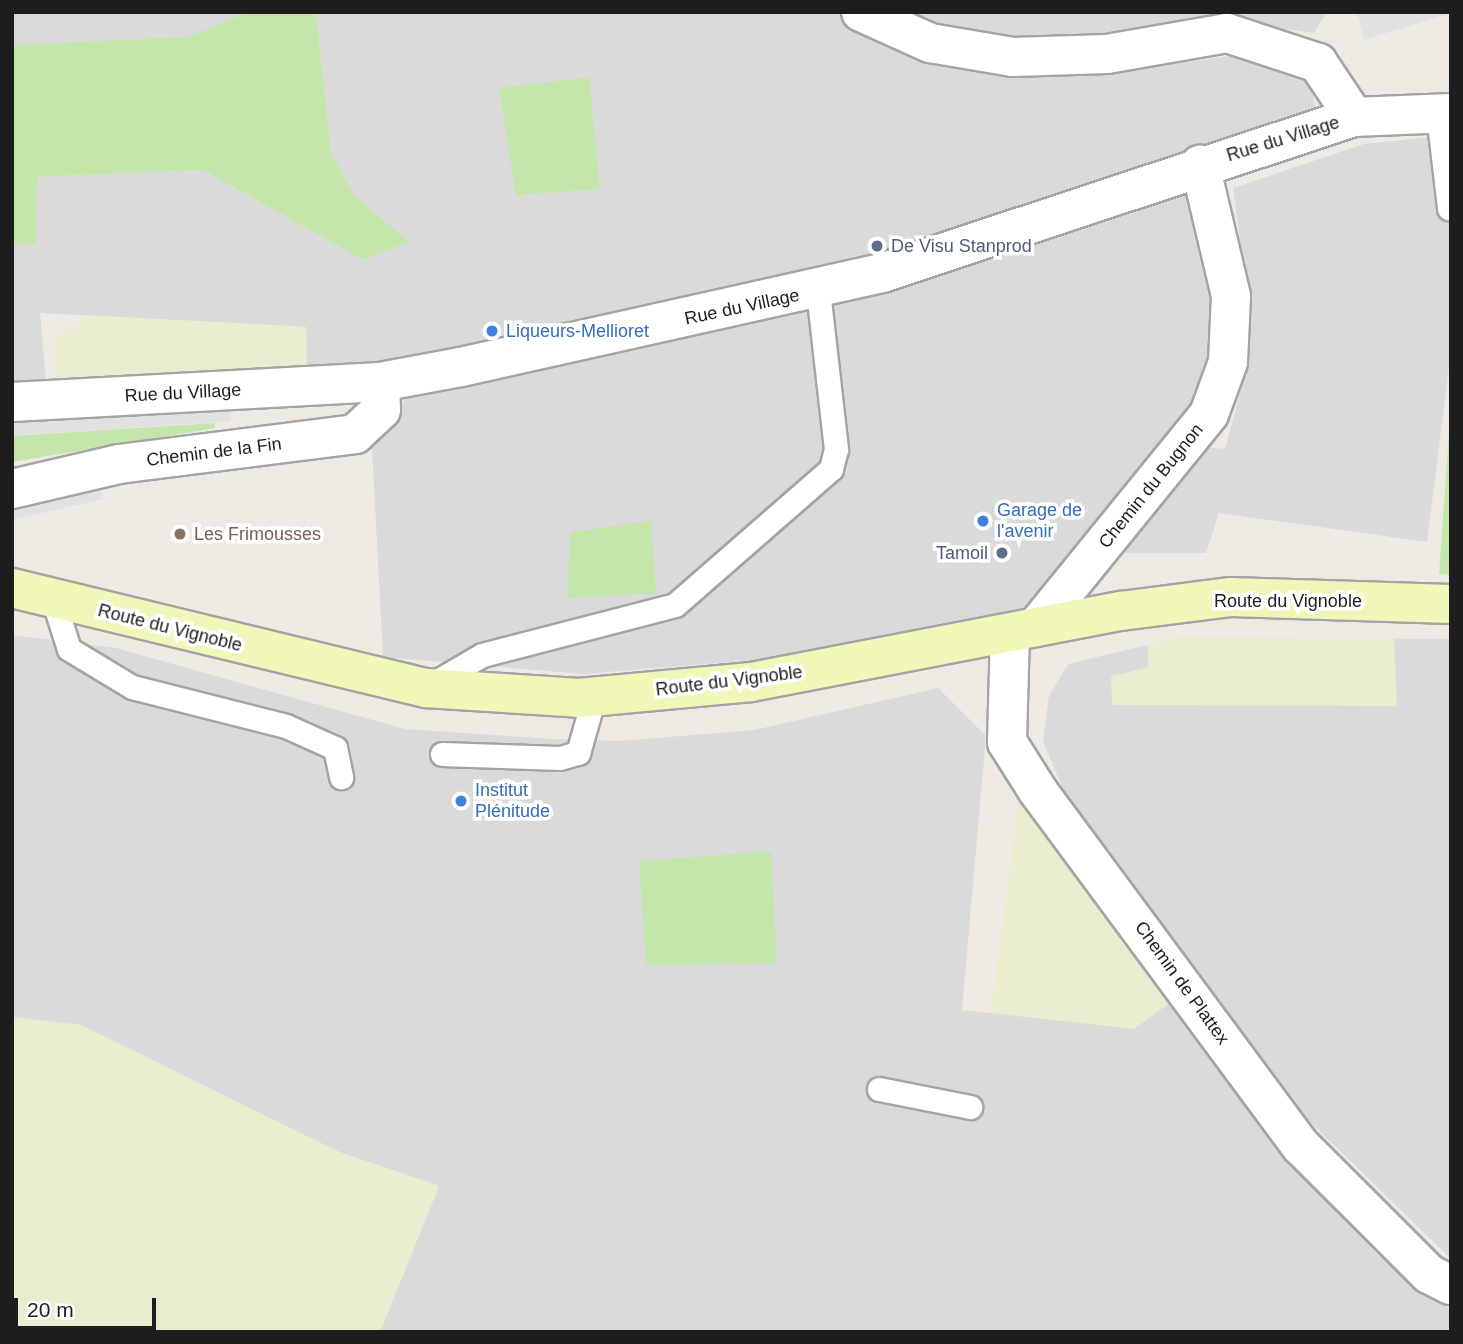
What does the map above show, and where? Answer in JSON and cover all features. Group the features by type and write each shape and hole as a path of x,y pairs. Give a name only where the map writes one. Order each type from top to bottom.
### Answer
{"street":[{"path":"861,12 930,43 1013,57 1107,54 1222,23 1318,63 1354,117"},
{"name":"Rue du Village","path":"12,402 380,382 818,291 1200,164 1354,117 1445,113"},
{"name":"Chemin du Bugnon","path":"1023,630 1209,414 1228,362 1231,296 1200,164"},
{"name":"Chemin de la Fin","path":"12,489 119,464 355,434 381,410 380,382"},
{"name":"Route du Vignoble","path":"12,588 426,688 594,697 751,682 1023,630 1231,597 1451,604"},
{"name":"Chemin de Plattex","path":"1023,630 1007,742 1038,791 1301,1146 1429,1273 1451,1284"}],"lane":[{"path":"1445,113 1449,208"},
{"path":"426,688 482,655 676,605 831,469 835,449 818,291"},
{"path":"52,599 69,649 132,687 286,726 335,748 341,777"},
{"path":"442,754 560,758 578,753 594,697"},
{"path":"879,1089 970,1107"}],"shaded area":[{"path":"12,12 248,12 187,37 23,49 12,45"},
{"path":"316,12 837,12 860,27 1113,72 1238,55 1310,79 1317,117 1193,174 1228,297 1208,397 1034,606 753,660 583,674 383,657 372,448 416,384 469,356 307,366 306,327 40,313 46,381 12,381 12,245 36,243 36,177 203,170 363,260 408,242 354,195 331,152"},
{"path":"890,12 1327,12 1314,33 1217,19 1055,42 942,33"},
{"path":"1357,12 1451,12 1451,13 1364,40"},
{"path":"1451,135 1451,352 1427,542 1219,513 1206,553 1116,553 1195,446 1225,449 1245,375 1245,275 1233,188 1364,144"},
{"path":"230,404 231,421 12,436 12,419"},
{"path":"99,483 103,499 12,520 12,503"},
{"path":"12,635 116,648 405,729 553,739 619,741 754,730 938,688 986,736 962,1010 1134,1028 1172,1001 1309,1184 1378,1255 1451,1310 1451,1332 380,1332 439,1186 339,1152 81,1025 12,1017"},
{"path":"1180,637 1451,639 1451,1259 1301,1113 1067,799 1043,741 1049,696 1068,664"}],"green space":[{"path":"248,12 316,12 331,152 354,195 409,242 363,260 203,170 37,177 36,243 12,245 12,45 187,37"},
{"path":"589,77 600,189 516,195 499,88"},
{"path":"81,315 306,327 307,366 57,383 56,330 78,329"},
{"path":"1451,405 1451,575 1439,574"},
{"path":"215,423 215,428 12,462 12,436"},
{"path":"651,520 656,593 567,598 570,533"},
{"path":"1180,637 1394,638 1397,706 1112,705 1111,676 1148,668 1148,644"},
{"path":"1026,799 1172,1001 1134,1029 991,1013 1018,806"},
{"path":"771,851 777,963 646,965 639,861"},
{"path":"12,1017 81,1025 339,1152 439,1186 380,1332 12,1332"}],"place":[{"name":"De Visu Stanprod","path":"877,246"},
{"name":"Liqueurs-Mellioret","path":"492,331"},
{"name":"Garage de l'avenir","path":"983,521"},
{"name":"Les Frimousses","path":"180,534"},
{"name":"Tamoil","path":"1002,553"},
{"name":"Institut Plénitude","path":"461,801"}]}
